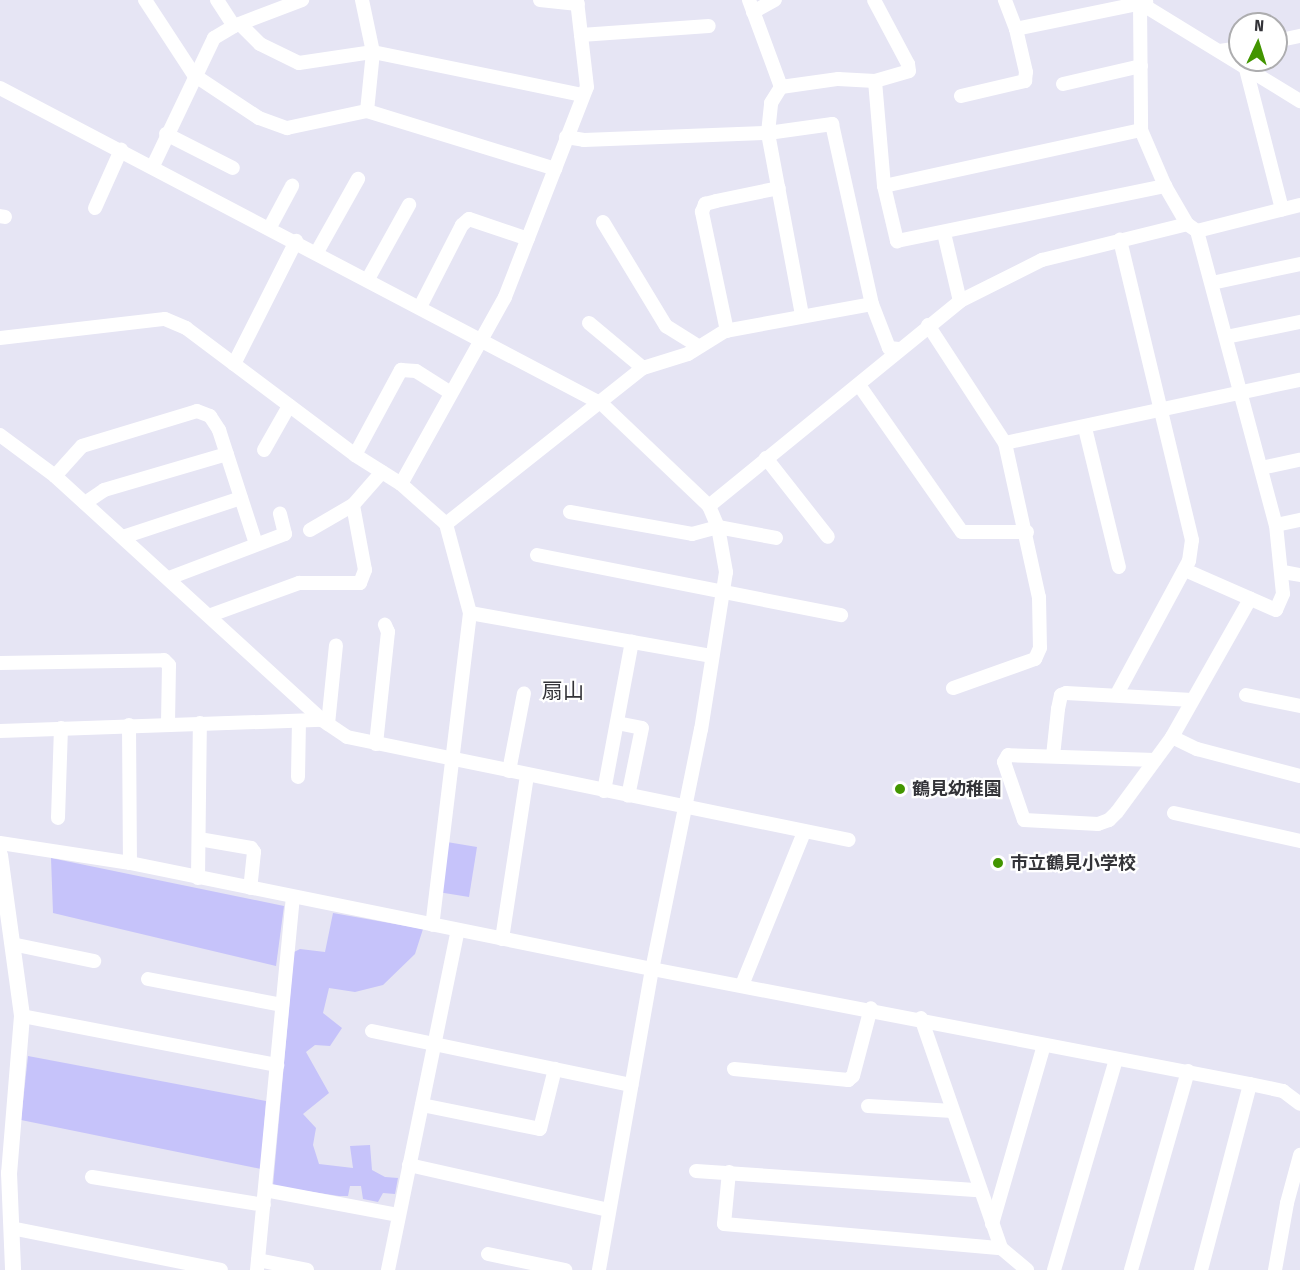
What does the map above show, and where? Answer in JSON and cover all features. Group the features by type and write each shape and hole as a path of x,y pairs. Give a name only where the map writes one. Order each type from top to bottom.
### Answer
{"street":[{"path":"145,0 194,75 259,118 287,128 367,111 555,169"},
{"path":"218,0 237,25 260,44 299,63 373,52 583,95"},
{"path":"153,166 194,75 214,38 237,25 303,0"},
{"path":"362,0 373,52 367,111"},
{"path":"400,484 505,297 587,87 577,2 540,0"},
{"path":"775,0 751,6 781,87"},
{"path":"781,87 838,79 874,81 909,71 874,0"},
{"path":"961,96 1024,81 1026,72 1016,28 1005,0"},
{"path":"1016,28 1143,1 1228,57"},
{"path":"1143,1 1142,130 1165,186 1192,228 1212,283 1276,525 1283,572 1282,594 1276,610 1185,570"},
{"path":"581,35 709,26"},
{"path":"1220,51 1228,50"},
{"path":"1063,84 1141,66"},
{"path":"1247,72 1282,209"},
{"path":"1251,72 1300,101"},
{"path":"874,81 884,186 897,241 1165,186"},
{"path":"781,87 771,103 768,134 802,315"},
{"path":"0,88 483,339 602,404 709,506 718,527 726,572 598,1270"},
{"path":"567,136 584,140 768,134 832,124 872,304 889,348 899,349"},
{"path":"884,186 1142,130"},
{"path":"166,134 232,168"},
{"path":"95,208 121,150"},
{"path":"317,252 358,179"},
{"path":"270,228 292,186"},
{"path":"727,331 702,212 705,204 779,188"},
{"path":"709,506 960,301 1042,260 1120,240 1192,228 1300,204"},
{"path":"368,279 410,205"},
{"path":"420,307 462,225 470,219 528,239"},
{"path":"603,222 666,326 698,346"},
{"path":"944,233 960,301"},
{"path":"1118,694 1185,570 1192,540 1163,411 1120,240"},
{"path":"234,364 296,241"},
{"path":"1212,283 1300,264"},
{"path":"446,524 602,404 643,368 688,354 698,346 727,331 802,315 872,304"},
{"path":"0,338 165,319 186,328 355,455 400,484 446,524 471,613 432,925"},
{"path":"1226,338 1300,322"},
{"path":"589,323 643,368"},
{"path":"928,325 1005,443 1039,597 1039,654 1035,659 953,688"},
{"path":"355,455 401,370 416,371 451,393"},
{"path":"1005,443 1085,428 1300,380"},
{"path":"859,385 962,532 1026,532"},
{"path":"264,450 289,406"},
{"path":"55,476 82,446 187,411 210,416 226,454 256,544"},
{"path":"1085,428 1119,567"},
{"path":"0,435 55,476 85,502 211,615 325,722 347,737 684,808 849,840"},
{"path":"85,502 104,490 226,454"},
{"path":"766,458 828,537"},
{"path":"1261,468 1300,460"},
{"path":"310,531 353,505 382,472"},
{"path":"123,537 241,498"},
{"path":"211,615 299,583 360,583 365,570 353,505"},
{"path":"570,512 692,534 718,527 776,538"},
{"path":"169,578 285,534 280,514"},
{"path":"1276,525 1300,520"},
{"path":"537,555 841,615"},
{"path":"1283,572 1300,575"},
{"path":"1155,760 1053,756 1004,758 1024,820 1098,824 1109,820 1155,760 1172,737 1250,599"},
{"path":"471,613 712,656"},
{"path":"376,744 388,632 384,625"},
{"path":"604,791 632,642"},
{"path":"325,722 336,645"},
{"path":"0,663 164,660 169,665 168,723"},
{"path":"509,771 524,693"},
{"path":"1053,756 1061,695 1118,694 1192,700"},
{"path":"1246,695 1300,706"},
{"path":"298,777 299,721"},
{"path":"0,731 168,723 325,722"},
{"path":"198,878 200,723"},
{"path":"617,723 642,728 628,796"},
{"path":"129,725 130,863"},
{"path":"58,818 61,728"},
{"path":"1172,737 1197,749 1300,776"},
{"path":"502,939 527,775"},
{"path":"1174,813 1300,841"},
{"path":"741,986 804,831"},
{"path":"199,839 254,852 250,888"},
{"path":"0,843 130,863 652,969 872,1008 1116,1059 1188,1071 1282,1091 1300,1104"},
{"path":"0,855 22,1016 10,1145 13,1270"},
{"path":"293,897 258,1265 308,1270"},
{"path":"388,1270 458,930"},
{"path":"12,944 94,961"},
{"path":"148,979 282,1005"},
{"path":"734,1069 848,1080 872,1008"},
{"path":"22,1016 277,1065"},
{"path":"921,1018 978,1190 1001,1248 1026,1270"},
{"path":"372,1031 631,1085"},
{"path":"992,1224 1044,1044"},
{"path":"1054,1270 1116,1059"},
{"path":"422,1105 540,1129 555,1069"},
{"path":"1131,1270 1188,1071"},
{"path":"1201,1270 1250,1084"},
{"path":"868,1106 953,1111"},
{"path":"0,1160 10,1145"},
{"path":"1275,1270 1287,1203 1300,1155"},
{"path":"409,1166 608,1210"},
{"path":"696,1171 978,1190"},
{"path":"729,1172 724,1224 1001,1248"},
{"path":"92,1177 264,1205"},
{"path":"266,1190 399,1215"},
{"path":"11,1228 221,1270"},
{"path":"488,1254 564,1270"}],"shaded area":[{"path":"447,842 477,847 469,897 438,892"},
{"path":"51,858 284,906 276,966 53,913"},
{"path":"333,913 423,929 415,954 383,985 355,992 329,988 323,1013 342,1028 330,1046 315,1045 306,1052 329,1093 303,1114 316,1128 313,1145 319,1164 353,1168 350,1146 370,1145 372,1170 385,1177 398,1178 395,1194 383,1193 378,1202 363,1199 361,1186 350,1186 348,1196 339,1196 273,1186 294,952 300,949 325,952"},
{"path":"28,1056 266,1101 261,1169 21,1120"}],"place":[{"name":"鶴見幼稚園","path":"900,789"},
{"name":"市立鶴見小学校","path":"998,863"}],"district":[{"name":"扇山","path":"563,691"}]}
